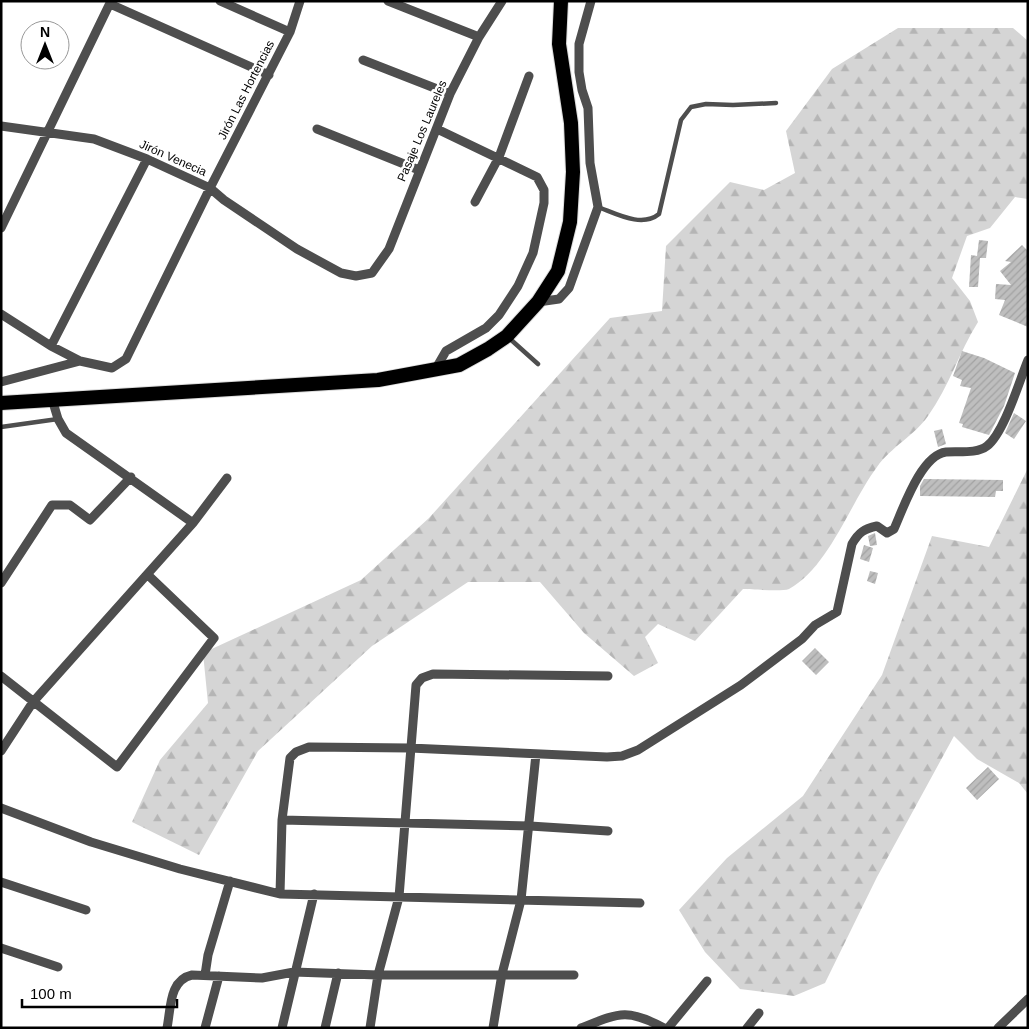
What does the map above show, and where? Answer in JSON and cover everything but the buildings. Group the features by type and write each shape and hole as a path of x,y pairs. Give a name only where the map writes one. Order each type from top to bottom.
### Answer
{"highway":[{"path":"1,403 378,380 459,365 507,336 538,302 558,271 570,222 573,172 571,123 559,44 561,1"}],"street":[{"path":"220,1 290,32"},
{"name":"Jirón Las Hortencias","path":"80,361 112,368 126,359 210,188 290,32 300,1"},
{"path":"388,1 479,37"},
{"name":"Pasaje Los Laureles","path":"372,273 389,248 450,94 479,37 502,1"},
{"path":"538,302 559,299 570,288 598,207 590,162 588,108 582,90 579,44 591,1"},
{"path":"1,228 111,2 269,75"},
{"path":"363,60 450,94"},
{"path":"475,202 499,157 529,76"},
{"name":"Jirón Venecia","path":"1,126 94,139 148,159 210,188 224,200 298,248 341,273 356,276 372,273"},
{"path":"436,370 446,351 486,328 499,315 518,286 533,253 544,204 544,190 537,177 499,157 437,129"},
{"path":"317,130 419,170"},
{"path":"51,346 148,159"},
{"path":"1,314 51,346 80,361"},
{"path":"280,894 282,820 290,758 296,752 309,747 410,748 622,756 638,750 741,685 802,639 815,625 837,612 852,544 857,536 864,529 877,526 887,533 894,529 915,482 931,460 943,452 985,448 996,437 1028,360"},
{"path":"1,382 80,361"},
{"path":"52,399 58,419 66,433 131,477 193,523"},
{"path":"1,583 52,506 60,503 70,505 90,520 131,477"},
{"path":"1,751 33,702 148,575 193,523 227,478"},
{"path":"1,676 117,767 214,638 148,575"},
{"path":"370,1028 378,975 399,897 416,685 422,678 433,674 608,676"},
{"path":"493,1028 502,974 521,900 536,754"},
{"path":"1,808 91,842 180,870 280,894 640,903"},
{"path":"282,820 530,826 608,831"},
{"path":"205,975 208,955 230,881"},
{"path":"1,882 86,910"},
{"path":"282,1028 314,894"},
{"path":"1,948 58,967"},
{"path":"167,1028 176,984 182,977 205,975 262,978 294,972 378,975 574,975"},
{"path":"325,1028 338,973"},
{"path":"205,1028 219,976"},
{"path":"581,1028 614,1015 636,1014 666,1028 708,981"},
{"path":"998,1028 1028,999"},
{"path":"747,1028 759,1013"}],"lane":[{"path":"598,207 640,221 651,220 660,214 681,120 691,107 706,104 776,103"},
{"path":"507,336 538,364"},
{"path":"1,427 58,419"}],"green space":[{"path":"898,28 1013,28 1028,41 1028,199 1015,197 990,228 967,236 952,278 970,301 978,322 942,393 928,416 877,467 816,566 789,589 743,589 695,641 658,624 645,637 658,663 634,676 584,633 540,582 468,582 372,646 258,751 199,855 132,822 160,760 208,703 203,653 361,580 429,518 610,318 662,311 666,246 730,182 764,190 795,173 786,131 832,69"},
{"path":"1028,468 1028,794 1019,783 977,759 954,736 877,877 825,983 794,996 740,989 705,952 679,910 727,858 803,796 882,675 932,536 989,547"}]}
